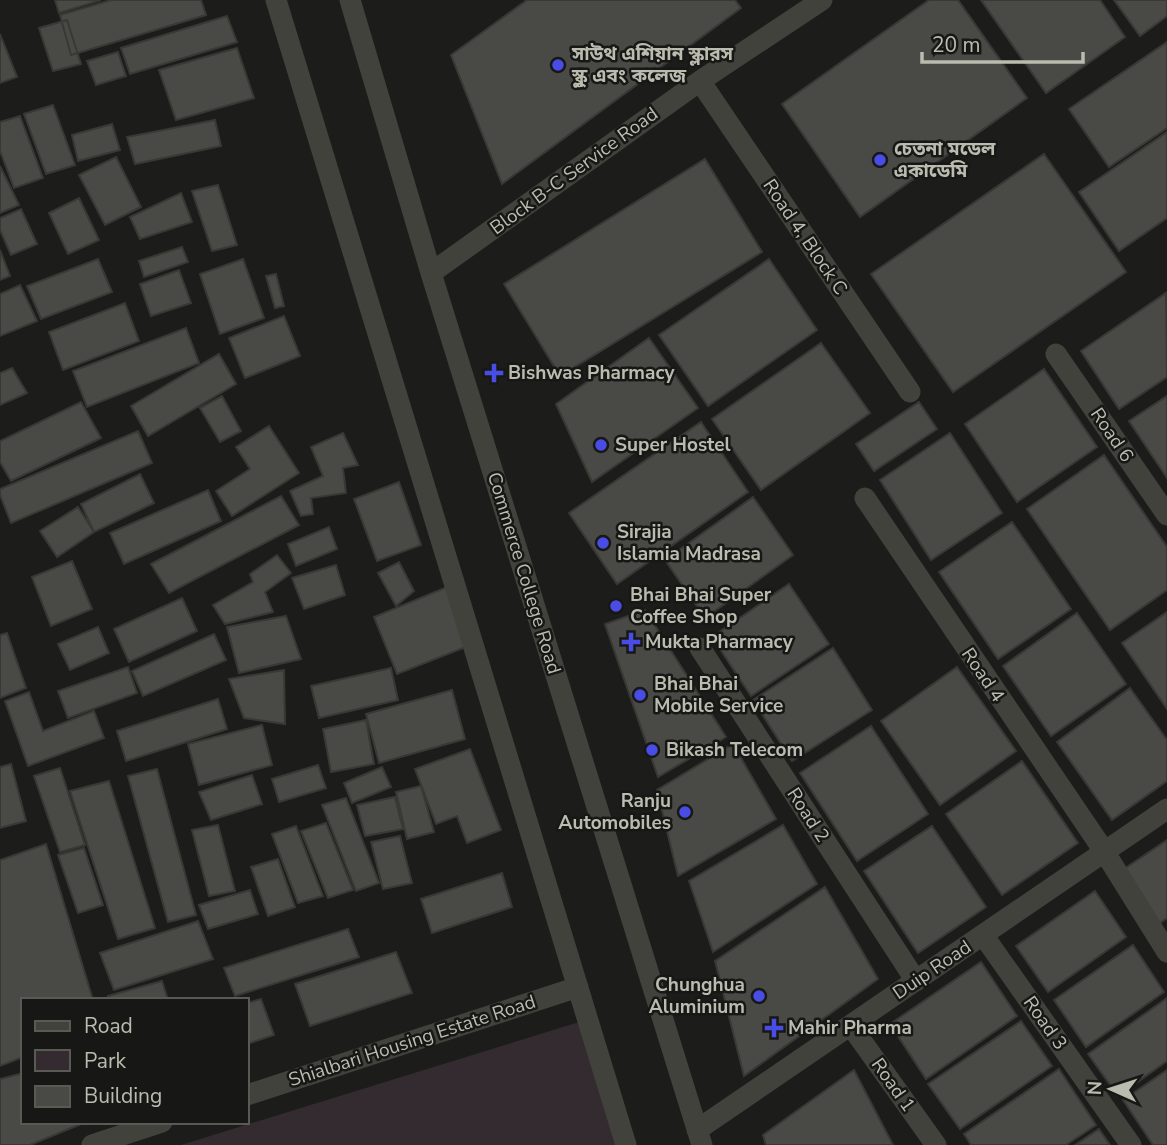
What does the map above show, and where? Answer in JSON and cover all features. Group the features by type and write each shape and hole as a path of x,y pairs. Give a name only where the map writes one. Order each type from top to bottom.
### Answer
{"street":[{"path":"276,0 626,1145"},
{"name":"Commerce College Road","path":"350,0 431,274 700,1137"},
{"name":"Block B-C Service Road","path":"431,274 700,81 822,0"},
{"name":"Road 4, Block C","path":"700,81 910,392"},
{"name":"Road 6","path":"1056,354 1167,515"},
{"name":"Road 4","path":"865,498 1104,851 1167,952"},
{"name":"Road 2","path":"700,649 916,981"},
{"name":"Duip Road","path":"700,1137 851,1026 1167,809"},
{"name":"Road 3","path":"983,935 1131,1145"},
{"name":"Shialbari Housing Estate Road","path":"248,1095 578,987"},
{"name":"Road 1","path":"851,1026 936,1145"},
{"path":"92,1145 156,1124"}],"green space":[{"path":"589,1019 627,1145 181,1145"}],"building":[{"path":"55,0 101,0 59,13"},
{"path":"111,0 201,0 206,15 71,55 60,15"},
{"path":"527,0 735,0 741,8 502,184 451,55"},
{"name":"চেতনা মডেল একাডেমি","path":"929,0 958,0 1027,98 860,217 782,104"},
{"path":"981,0 1100,0 1125,37 1046,93"},
{"path":"1114,0 1167,0 1167,16 1140,36"},
{"path":"227,16 237,42 130,74 121,48"},
{"path":"67,20 81,64 53,71 39,28"},
{"path":"0,34 17,77 0,83"},
{"path":"1167,42 1167,128 1109,167 1069,109"},
{"path":"237,48 254,98 176,120 159,70"},
{"path":"118,52 126,76 96,85 87,61"},
{"path":"53,105 75,165 46,174 24,114"},
{"path":"20,116 43,178 14,188 0,151 0,122"},
{"path":"215,120 221,146 135,164 127,137"},
{"path":"112,124 120,150 78,161 72,135"},
{"path":"1167,132 1167,218 1119,251 1079,192"},
{"path":"1044,154 1126,272 953,392 871,274"},
{"path":"116,157 141,207 105,225 79,175"},
{"path":"705,159 762,252 560,376 504,284"},
{"path":"0,166 19,205 0,213"},
{"path":"218,185 237,245 212,251 192,191"},
{"path":"181,193 192,222 140,239 130,217"},
{"path":"79,198 99,240 68,254 49,213"},
{"path":"21,209 37,244 11,255 0,230 0,218"},
{"path":"182,247 188,262 144,277 139,261"},
{"path":"0,250 10,276 0,280"},
{"path":"98,259 112,292 41,319 27,286"},
{"path":"243,259 264,318 220,334 200,274"},
{"path":"769,259 817,330 708,406 659,335"},
{"path":"179,270 191,303 151,316 140,284"},
{"path":"276,274 284,306 275,308 266,276"},
{"path":"20,285 37,321 0,336 0,294"},
{"path":"1166,293 1167,377 1119,409 1081,351"},
{"path":"125,303 139,341 63,370 49,332"},
{"path":"284,316 300,356 245,378 229,338"},
{"path":"186,328 199,363 87,407 73,371"},
{"path":"649,338 698,408 592,482 556,404"},
{"path":"821,343 870,413 761,490 712,419"},
{"path":"219,354 236,384 148,436 131,406"},
{"path":"12,368 27,393 0,405 0,373"},
{"path":"1044,369 1097,447 1017,502 965,424"},
{"path":"222,396 241,431 220,442 200,408"},
{"path":"1167,396 1167,478 1129,421"},
{"path":"81,402 101,438 11,481 0,462 0,441"},
{"path":"919,402 937,429 874,471 856,444"},
{"path":"701,422 748,492 617,584 569,513"},
{"path":"269,426 299,473 232,516 216,491 250,469 236,447"},
{"path":"138,431 152,463 11,523 0,489"},
{"path":"343,433 358,465 343,468 346,493 311,498 313,514 301,516 290,491 323,476 311,447"},
{"path":"950,433 1002,513 931,560 880,480"},
{"path":"1104,455 1167,547 1167,590 1110,630 1027,509"},
{"path":"140,474 154,503 94,532 81,504"},
{"path":"399,482 421,545 377,561 354,499"},
{"path":"208,490 221,521 124,564 110,533"},
{"path":"281,496 299,525 169,593 151,564"},
{"path":"753,497 793,555 705,618 665,560"},
{"path":"78,507 94,532 57,557 40,531"},
{"path":"1012,522 1071,609 998,659 939,572"},
{"path":"329,527 337,549 296,566 288,544"},
{"path":"277,555 291,573 265,592 273,612 225,624 213,605 253,582 250,574"},
{"path":"72,561 92,609 51,626 32,577"},
{"path":"399,562 414,591 396,606 378,573"},
{"path":"336,565 345,595 304,609 292,578"},
{"path":"789,584 829,644 751,696 712,637"},
{"path":"447,587 471,645 397,674 374,617"},
{"path":"182,598 197,631 129,662 114,629"},
{"path":"645,610 726,737 658,777 605,624"},
{"path":"1167,612 1167,709 1122,643"},
{"path":"1077,613 1126,684 1051,736 1003,666"},
{"path":"286,616 301,659 239,673 227,627"},
{"path":"98,627 109,653 70,670 58,644"},
{"path":"7,633 26,688 0,698 0,635"},
{"path":"214,634 226,660 143,696 132,671"},
{"path":"833,648 872,710 792,761 753,700"},
{"path":"128,667 137,693 68,718 58,691"},
{"path":"957,667 1016,751 940,805 881,721"},
{"path":"391,668 398,700 319,718 311,686"},
{"path":"284,670 285,724 244,718 229,679"},
{"path":"1130,688 1167,740 1167,781 1112,820 1057,742"},
{"path":"452,690 465,739 379,763 366,714"},
{"path":"29,692 43,731 94,711 104,738 28,766 5,701"},
{"path":"218,699 227,729 126,761 117,731"},
{"path":"366,720 374,764 331,772 323,729"},
{"path":"262,725 272,765 199,785 188,744"},
{"path":"871,726 928,814 857,861 800,773"},
{"path":"733,744 776,819 678,876 657,790"},
{"path":"470,749 501,830 467,843 457,816 436,824 415,769"},
{"path":"1022,761 1078,843 1002,895 946,814"},
{"path":"11,764 26,821 0,828 0,767"},
{"path":"318,765 326,788 279,802 272,779"},
{"path":"382,767 391,787 352,803 344,783"},
{"path":"60,768 85,845 60,852 34,776"},
{"path":"157,769 196,915 168,922 128,776"},
{"path":"252,775 262,804 211,820 199,792"},
{"path":"109,781 155,928 118,939 70,791"},
{"path":"421,786 434,832 407,839 396,792"},
{"path":"395,797 403,829 365,836 357,805"},
{"path":"346,798 379,883 356,891 322,805"},
{"path":"326,823 353,890 328,898 301,831"},
{"path":"218,825 235,891 209,896 192,830"},
{"path":"783,825 817,884 713,952 689,881"},
{"path":"296,826 323,896 298,903 272,834"},
{"path":"932,826 986,907 918,953 864,871"},
{"path":"400,836 412,883 383,889 371,842"},
{"path":"1167,840 1167,918 1157,925 1121,871"},
{"path":"46,844 92,998 21,998 21,1058 0,1066 0,860"},
{"path":"84,848 103,905 78,913 58,855"},
{"path":"278,859 295,907 268,916 251,867"},
{"path":"502,873 512,907 432,933 421,899"},
{"path":"825,887 878,979 744,1076 715,961"},
{"path":"250,890 258,914 208,929 199,905"},
{"path":"1095,891 1126,937 1048,992 1016,946"},
{"path":"198,921 213,959 114,990 100,953"},
{"path":"348,929 359,957 235,996 224,968"},
{"path":"1133,945 1164,992 1086,1047 1054,1000"},
{"path":"396,952 412,993 310,1026 295,984"},
{"path":"981,962 1017,1016 926,1079 890,1024"},
{"path":"162,981 167,998 108,998"},
{"path":"1167,998 1167,1061 1118,1096 1088,1054"},
{"path":"261,999 274,1035 248,1044 248,1003"},
{"path":"1021,1021 1052,1066 960,1129 928,1084"},
{"path":"1059,1069 1096,1125 1066,1145 971,1145 964,1134"},
{"path":"854,1070 893,1145 766,1145 763,1135"},
{"path":"1167,1070 1167,1145 1153,1145 1123,1100"},
{"path":"21,1074 21,1124 81,1124 30,1145 0,1145 0,1079"},
{"path":"1099,1129 1110,1145 1075,1145"}],"place":[{"name":"সাউথ এশিয়ান স্কলারস স্কুল এবং কলেজ","path":"558,65"},
{"name":"চেতনা মডেল একাডেমি","path":"880,160"},
{"name":"Bishwas Pharmacy","path":"494,373"},
{"name":"Super Hostel","path":"601,445"},
{"name":"Sirajia Islamia Madrasa","path":"603,543"},
{"name":"Bhai Bhai Super Coffee Shop","path":"616,606"},
{"name":"Mukta Pharmacy","path":"631,642"},
{"name":"Bhai Bhai Mobile Service","path":"640,695"},
{"name":"Bikash Telecom","path":"652,750"},
{"name":"Ranju Automobiles","path":"685,812"},
{"name":"Chunghua Aluminium","path":"759,996"},
{"name":"Mahir Pharma","path":"774,1028"}]}
